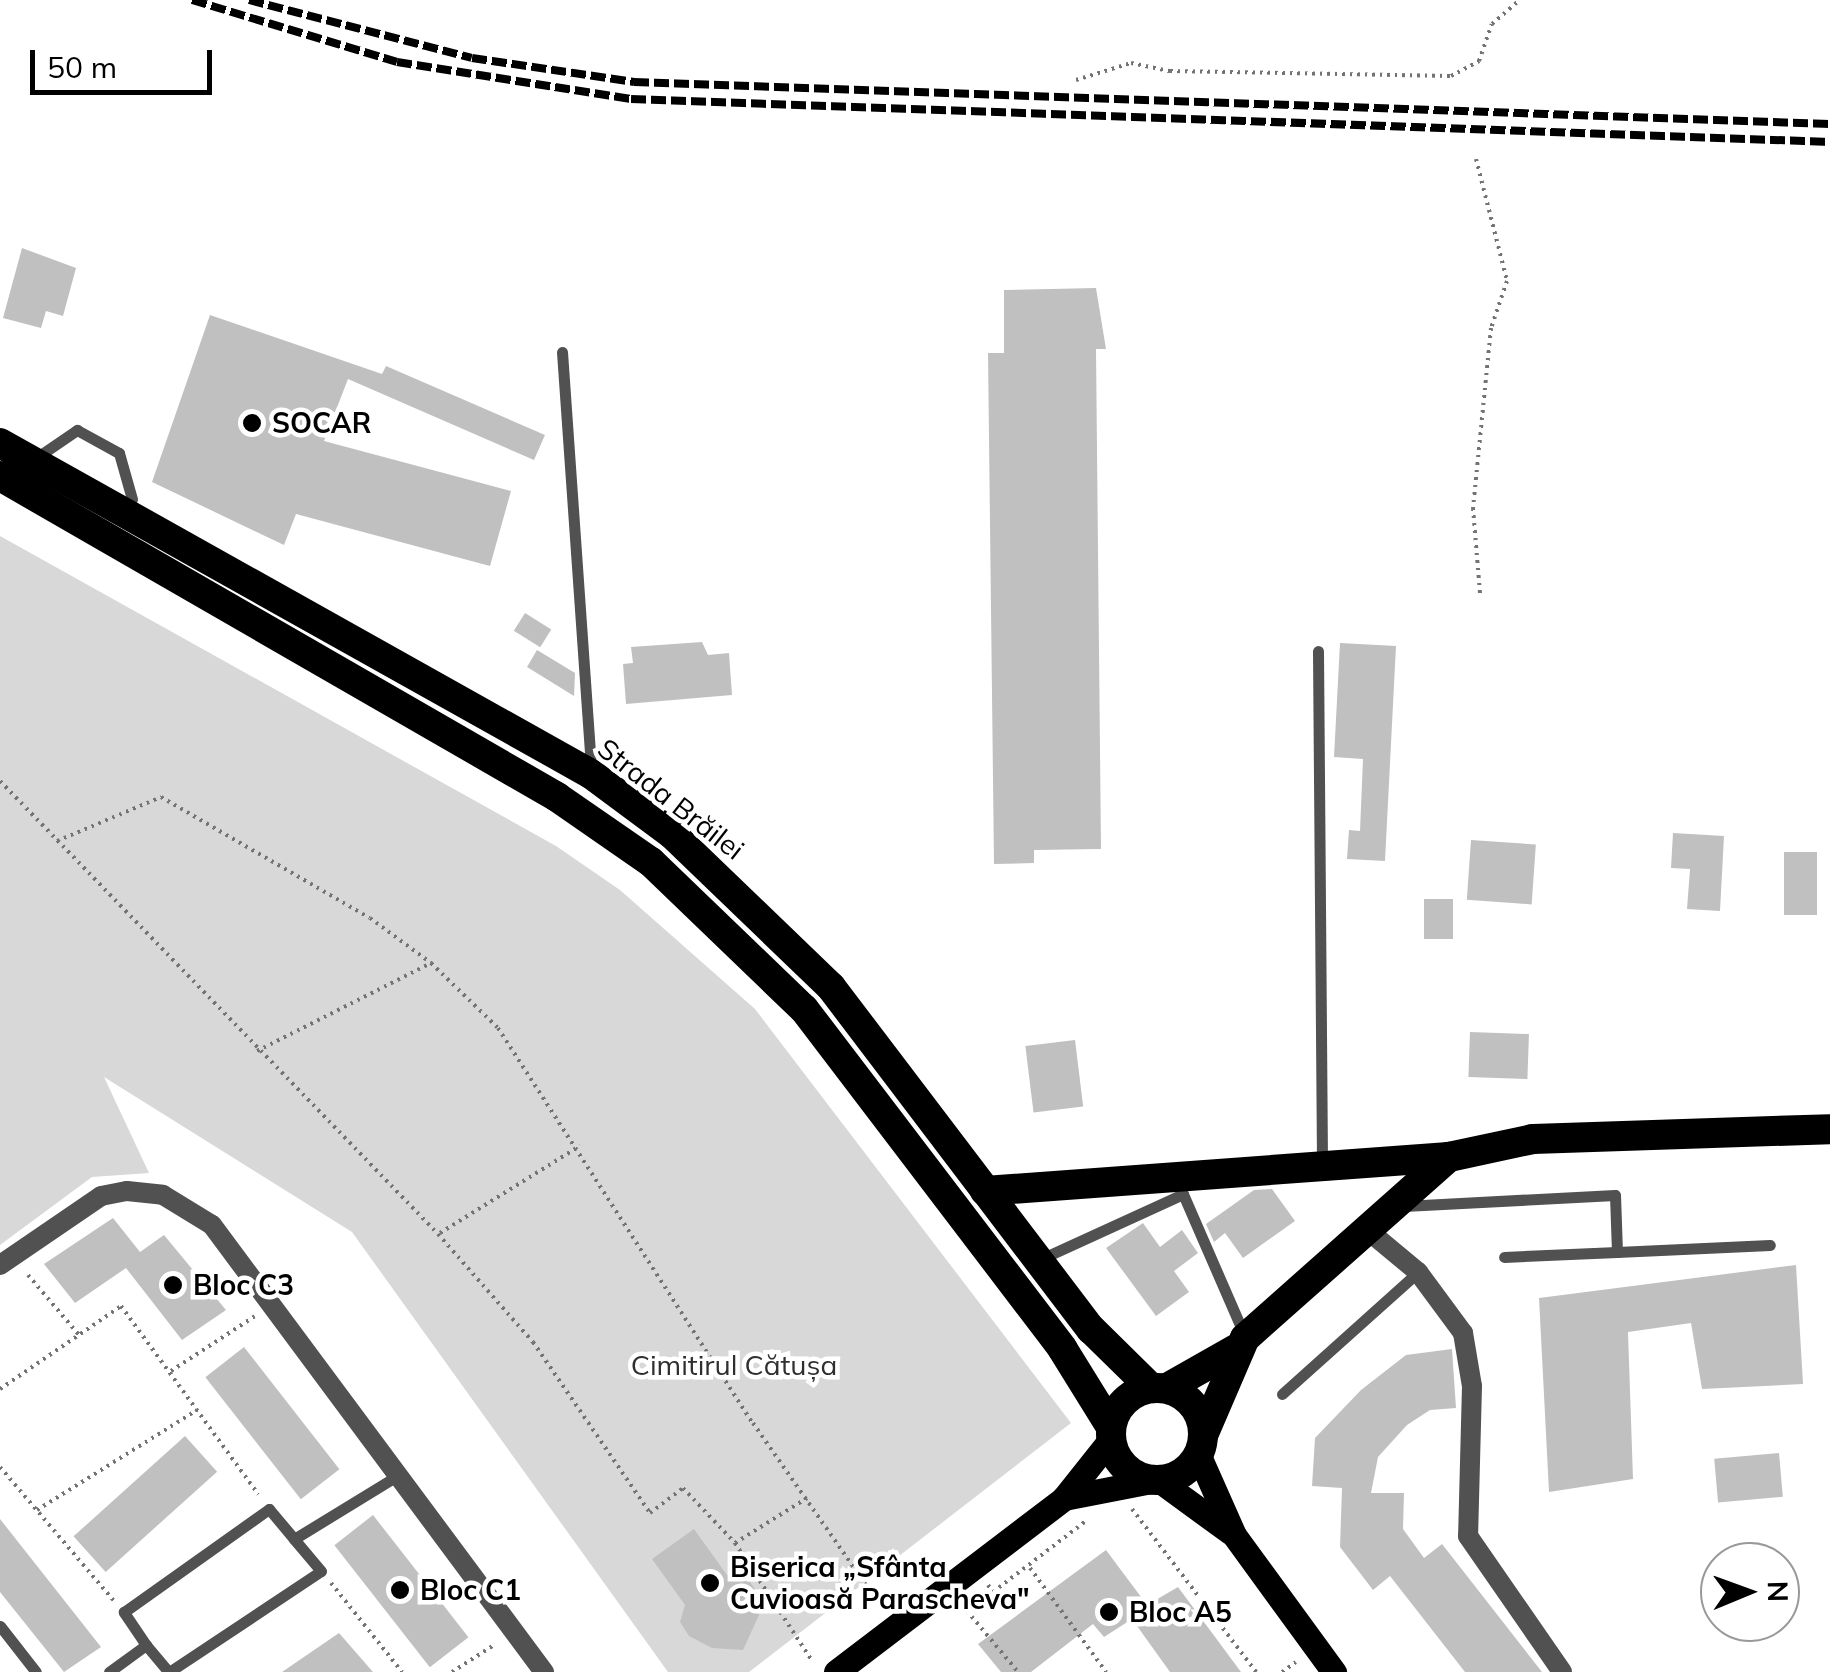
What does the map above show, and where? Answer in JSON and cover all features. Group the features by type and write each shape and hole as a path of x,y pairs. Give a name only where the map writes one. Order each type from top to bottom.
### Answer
{"highway":[{"name":"Strada Brăilei","path":"0,442 591,774 752,905 830,986 1038,1260 1159,1388 1186,1397 1201,1444"},
{"name":"Strada Brăilei","path":"0,476 557,797 650,862 804,1009 1062,1348 1111,1433 1124,1467 1156,1481"},
{"path":"985,1191 1186,1185 1322,1166 1450,1157 1532,1139 1830,1128"},
{"path":"1111,1433 1125,1401 1159,1388 1240,1343 1365,1228 1450,1157"},
{"path":"1156,1481 1201,1444 1240,1343"}],"main road":[{"path":"836,1672 1064,1498 1111,1433"},
{"name":"Strada Brăilei","path":"1201,1444 1234,1535 1334,1672"},
{"path":"1064,1498 1156,1481"},
{"name":"Strada Brăilei","path":"1156,1481 1234,1535"}],"street":[{"path":"6,1260 100,1196 163,1195 212,1225 544,1672"},
{"path":"1365,1228 1418,1272 1463,1334 1470,1361 1468,1536 1562,1672"}],"lane":[{"path":"562,352 591,774"},
{"path":"32,461 77,430 119,453 132,499"},
{"path":"1318,650 1322,1166"},
{"path":"1038,1260 1186,1185 1240,1343"},
{"path":"1390,1207 1615,1195 1617,1252"},
{"path":"1504,1257 1770,1244"},
{"path":"1282,1394 1418,1272"},
{"path":"294,1539 395,1476"},
{"path":"269,1509 294,1539 321,1571 169,1672 124,1612 269,1509"},
{"path":"0,1626 36,1672"},
{"path":"109,1672 146,1645"}],"path":[{"path":"1076,80 1131,63 1430,78 1480,62 1492,24 1520,0"},
{"path":"1476,159 1507,281 1491,328 1473,508 1480,594"},
{"path":"0,782 255,1052 438,1234 533,1342 650,1513 683,1488 736,1543 820,1672"},
{"path":"57,841 161,798 370,918 431,964 498,1028 580,1146 894,1626"},
{"path":"255,1052 431,964"},
{"path":"438,1234 580,1146"},
{"path":"6,1260 79,1334"},
{"path":"170,1372 271,1305"},
{"path":"0,1390 121,1306 269,1509"},
{"path":"37,1510 197,1410"},
{"path":"0,1468 124,1612"},
{"path":"736,1543 807,1498"},
{"path":"1117,1506 1146,1521 1256,1672"},
{"path":"973,1566 993,1592 1091,1517"},
{"path":"1029,1566 1106,1672"},
{"path":"321,1571 402,1672"},
{"path":"946,1586 1018,1672"},
{"path":"452,1672 515,1633"}],"green space":[{"name":"Cimitirul Cătușa","path":"0,536 556,846 620,890 755,1009 1071,1423 749,1672 668,1672 352,1232 104,1077 149,1173 92,1177 0,1245"}],"building":[{"path":"22,248 76,268 63,316 46,311 41,328 3,318"},
{"path":"1096,288 1106,349 1096,349 1101,849 1034,850 1034,863 994,864 988,353 1004,353 1004,290"},
{"path":"210,315 382,374 386,366 545,435 534,460 348,379 324,441 511,491 490,566 296,514 284,545 152,482"},
{"path":"525,613 551,629 540,647 514,631"},
{"path":"702,642 708,655 729,653 732,695 626,704 623,664 633,663 631,647"},
{"path":"1340,643 1396,646 1385,861 1347,859 1349,830 1360,831 1363,759 1334,757"},
{"path":"537,650 575,673 574,696 527,667"},
{"path":"1673,833 1724,836 1720,911 1687,909 1690,869 1671,868"},
{"path":"1471,840 1536,845 1532,904 1467,900"},
{"path":"1784,852 1817,852 1817,915 1784,915"},
{"path":"1424,899 1453,899 1453,939 1424,939"},
{"path":"1470,1032 1529,1034 1527,1079 1468,1077"},
{"path":"1075,1040 1083,1107 1034,1113 1025,1046"},
{"path":"1272,1189 1295,1221 1243,1258 1225,1233 1214,1242 1206,1224 1254,1190"},
{"name":"Bloc C3","path":"113,1218 140,1252 164,1235 226,1310 182,1340 126,1268 75,1303 44,1264"},
{"path":"1143,1223 1160,1247 1182,1230 1198,1253 1174,1271 1189,1292 1156,1316 1106,1248"},
{"path":"1796,1265 1803,1384 1702,1389 1691,1323 1628,1332 1633,1479 1549,1492 1539,1298"},
{"path":"244,1347 339,1469 301,1499 205,1377"},
{"path":"1452,1349 1456,1408 1430,1410 1407,1425 1378,1457 1371,1493 1404,1493 1403,1529 1424,1558 1442,1544 1542,1672 1465,1672 1390,1576 1373,1590 1340,1547 1342,1488 1312,1486 1315,1438 1361,1390 1406,1355"},
{"path":"185,1436 217,1472 106,1572 74,1536"},
{"path":"1779,1453 1783,1497 1718,1502 1714,1459"},
{"name":"Bloc C1","path":"373,1515 468,1637 430,1667 334,1545"},
{"path":"0,1519 101,1647 64,1672 0,1592"},
{"name":"Biserica „Sfânta Cuvioasă Parascheva\"","path":"694,1529 727,1575 745,1575 755,1589 759,1615 743,1650 712,1648 689,1636 680,1622 685,1605 652,1559"},
{"name":"Bloc A5","path":"1106,1550 1147,1605 1178,1587 1241,1672 1170,1672 1132,1619 1104,1637 1093,1624 1031,1672 1001,1672 978,1644"},
{"path":"339,1633 373,1672 282,1672"}],"railway":[{"path":"192,0 397,62 631,99 1830,142"},
{"path":"249,0 472,58 634,82 1830,124"}],"place":[{"name":"SOCAR","path":"252,423"},
{"name":"Bloc C3","path":"173,1285"},
{"name":"Biserica „Sfânta Cuvioasă Parascheva\"","path":"710,1583"},
{"name":"Bloc C1","path":"400,1590"},
{"name":"Bloc A5","path":"1109,1612"}]}
